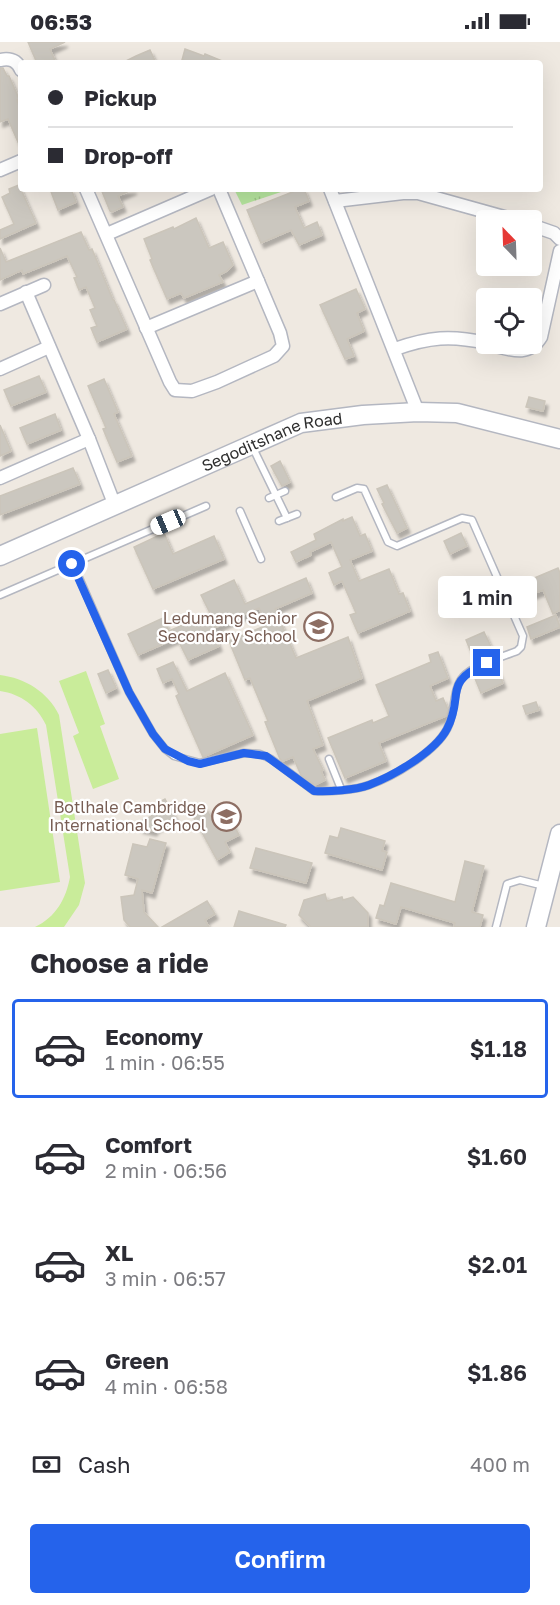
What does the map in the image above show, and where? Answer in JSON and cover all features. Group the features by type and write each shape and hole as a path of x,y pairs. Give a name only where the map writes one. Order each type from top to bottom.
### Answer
{"street":[{"path":"0,60 13,60 18,63"},
{"path":"0,170 18,162"},
{"path":"87,192 175,390 192,391 274,356 282,346 280,333 220,192"},
{"path":"107,234 204,192"},
{"path":"331,192 418,412"},
{"path":"335,201 418,193 479,210"},
{"path":"542,229 554,233 560,239"},
{"path":"542,328 560,251"},
{"path":"146,328 258,280"},
{"path":"0,304 44,285"},
{"path":"26,292 115,506"},
{"path":"395,349 431,339 464,338 476,341"},
{"path":"0,369 49,347"},
{"name":"Segoditshane Road","path":"0,556 301,423 418,412 469,414 560,439"},
{"path":"0,478 88,439"},
{"path":"536,927 560,834"}],"lane":[{"path":"252,445 287,518"},
{"path":"72,564 129,692 153,734 165,749 188,761 200,764 244,753 260,754 272,759 314,791 367,786 427,753 439,742 453,715 456,689 462,678 472,670 517,651 523,641 523,636 472,520 462,518 397,546 388,542 364,489 357,488 336,497"},
{"path":"269,498 285,491"},
{"path":"0,595 206,506"},
{"path":"240,511 261,559"},
{"path":"279,521 297,514"},
{"path":"329,759 342,789"},
{"path":"495,927 507,884 520,880 546,887"}],"green space":[{"path":"236,192 281,192 242,205"},
{"path":"86,671 105,724 100,726 119,779 93,789 73,736 79,733 59,681"},
{"path":"0,675 18,679 35,688 49,699 59,715 85,883 79,905 64,927 35,927 49,918 59,906 66,893 70,877 46,725 28,702 0,691"},
{"path":"37,728 60,882 0,891 0,734"}],"building":[{"path":"28,42 65,42 50,49 55,60 36,60"},
{"path":"185,49 220,60 182,60"},
{"path":"150,50 155,60 128,60"},
{"path":"0,68 3,68 18,97 18,142 8,119 0,122"},
{"path":"18,185 18,192 22,192 36,223 0,239 0,230 14,224 2,197 10,193 9,189"},
{"path":"51,192 72,192 76,202 58,210"},
{"path":"102,192 127,192 118,196 123,207 110,211"},
{"path":"292,192 305,192 309,201 295,207 304,228 317,222 322,235 299,245 291,230 261,243 247,210"},
{"path":"196,218 209,248 223,242 233,265 219,275 223,282 184,298 181,293 167,299 150,260 152,259 144,239 173,227 174,229"},
{"path":"81,232 89,250 92,249 127,329 97,342 91,328 97,326 90,310 95,308 86,287 79,290 74,278 77,277 67,256 23,274 22,270 0,280 0,248 6,262"},
{"path":"356,289 365,309 357,313 364,331 347,339 354,356 345,359 320,305"},
{"path":"39,376 46,392 11,406 4,390"},
{"path":"104,379 118,412 114,414 132,456 117,462 103,429 106,428 88,386"},
{"path":"529,397 545,401 543,411 526,407"},
{"path":"55,414 61,430 27,444 20,428"},
{"path":"0,425 11,451 0,456"},
{"path":"280,461 290,482 282,486 271,466"},
{"path":"73,468 80,484 0,515 0,496"},
{"path":"387,485 407,528 397,533 377,489"},
{"path":"352,517 360,536 365,534 372,551 350,560 359,581 389,569 399,594 403,593 410,611 358,633 350,615 356,613 342,581 334,585 329,573 342,567 331,542 296,562 291,552 316,540 314,534 343,519 343,521"},
{"path":"164,533 173,554 214,536 224,559 153,589 134,547"},
{"path":"461,533 467,546 450,554 444,541"},
{"path":"558,568 560,610 553,614 543,590 530,595 525,582"},
{"path":"306,578 312,593 275,609 296,658 348,637 362,678 307,701 323,745 313,749 325,780 315,785 301,775 293,757 283,761 280,759 265,722 268,721 250,678 245,680 229,641 267,625 259,608 212,629 219,646 188,660 177,638 138,655 128,634 163,618 169,631 210,613 201,595 234,580 245,604"},
{"path":"556,615 560,627 531,639 527,627"},
{"path":"484,632 492,649 483,653 485,658 475,662 466,640"},
{"path":"438,652 448,678 430,686 436,701 443,698 448,710 446,716 379,743 386,761 345,778 328,738 372,720 373,723 389,716 376,685 431,662 429,655"},
{"path":"173,662 187,691 225,673 253,735 203,757 176,696 179,694 172,679 163,683 157,669"},
{"path":"496,666 503,683 481,693 474,676 489,667 490,669"},
{"path":"108,670 116,688 106,693 98,674"},
{"path":"536,702 539,710 526,714 523,706"},
{"path":"165,799 175,817 155,828 154,831 140,828 141,821 152,816 148,808"},
{"path":"205,806 210,816 224,808 239,835 225,842 230,852 217,860 192,814"},
{"path":"341,828 385,841 382,851 387,852 382,870 325,853 330,836 338,838"},
{"path":"150,839 166,843 152,893 142,890 144,912 158,927 130,927 124,920 121,897 134,895 138,879 125,875 133,844 147,847"},
{"path":"256,848 312,863 306,883 250,868"},
{"path":"465,861 484,866 472,912 483,915 480,927 454,927 455,923 401,907 396,924 376,918 380,905 384,906 391,883 455,902"},
{"path":"325,894 327,901 353,897 368,913 368,927 311,927 299,915 304,900"},
{"path":"207,901 215,914 205,920 209,927 162,927"},
{"path":"239,911 286,925 285,927 234,927"}],"place":[{"name":"Ledumang Senior Secondary School","path":"318,627"},
{"name":"Botlhale Cambridge International School","path":"227,816"}],"route":[{"path":"72,564 129,692 153,734 174,756 200,764 244,753 253,753 272,759 314,791 367,786 427,753 439,742 453,715 458,683 467,673 487,663"}]}
